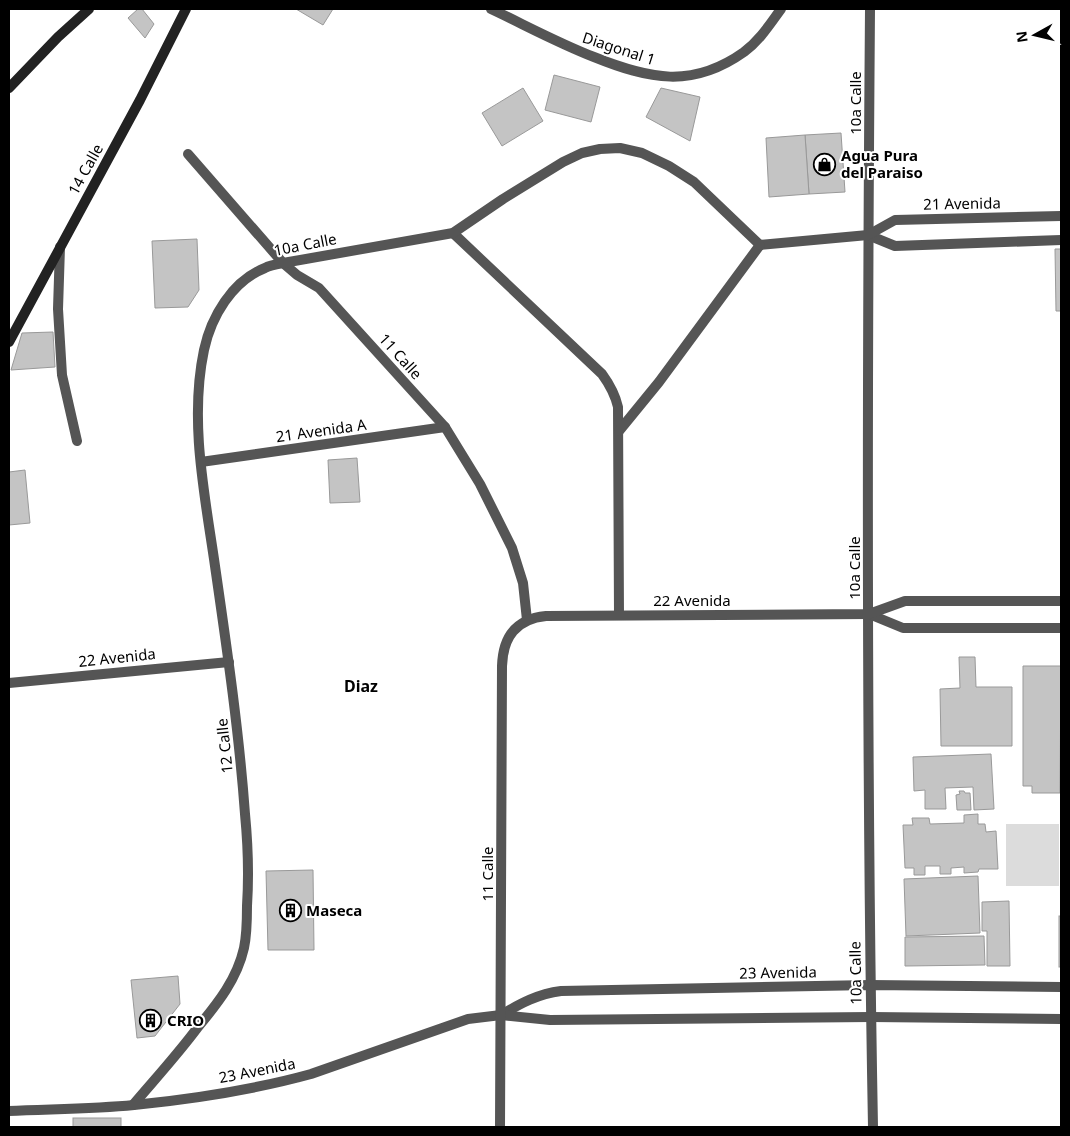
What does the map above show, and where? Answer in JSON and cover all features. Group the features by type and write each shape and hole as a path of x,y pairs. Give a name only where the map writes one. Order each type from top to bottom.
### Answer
{"street":[{"path":"9,88 58,37 89,9"},
{"name":"14 Calle","path":"9,342 140,100 186,9"},
{"name":"Diagonal 1","path":"490,9 570,48 646,75 667,77 692,75 720,67 746,51 763,34 781,9"},
{"name":"10a Calle","path":"870,9 868,235 869,614 870,985 873,1127"},
{"name":"10a Calle","path":"204,348 211,328 231,292 247,278 264,268 454,233 503,199 563,162 582,153 600,149 620,148 642,153 686,176 760,245"},
{"name":"11 Calle","path":"188,154 283,263 297,275 319,288 445,426 480,484 512,548 523,582 527,620"},
{"name":"21 Avenida","path":"760,245 868,235 895,220 1061,216"},
{"path":"454,233 602,374 615,396 618,408 619,431 619,615"},
{"name":"21 Avenida","path":"868,235 895,246 1061,240"},
{"path":"619,431 659,382 760,245"},
{"path":"60,246 58,309 62,375 77,441"},
{"name":"12 Calle","path":"133,1105 221,998 231,983 244,947 248,890 243,783 229,662 201,462 199,404 204,348"},
{"name":"21 Avenida A","path":"201,462 445,426"},
{"name":"22 Avenida","path":"518,626 527,620 546,616 869,614 905,601 1061,601"},
{"name":"22 Avenida","path":"869,614 903,628 1061,628"},
{"name":"11 Calle","path":"500,1127 502,666 505,644 518,626"},
{"name":"22 Avenida","path":"9,683 229,662"},
{"name":"23 Avenida","path":"501,1015 537,996 561,990 870,985 1061,987"},
{"name":"23 Avenida","path":"9,1110 133,1105 288,1080 311,1074 468,1019 501,1015 524,1019 550,1020 871,1017 1061,1019"}],"shaded area":[{"path":"1006,824 1059,824 1059,886 1006,886"}],"building":[{"path":"138,9 142,9 154,24 145,38 128,18"},
{"path":"296,9 333,9 323,25"},
{"path":"554,75 600,87 591,122 545,110"},
{"path":"523,88 543,121 502,146 482,113"},
{"path":"661,88 700,97 690,141 646,117"},
{"name":"Agua Pura del Paraiso","path":"841,133 845,192 809,194 805,135"},
{"path":"805,135 809,194 769,197 766,138"},
{"path":"197,239 199,290 188,307 155,308 152,241"},
{"path":"1055,249 1061,249 1061,311 1056,311"},
{"path":"53,332 55,367 11,370 22,333"},
{"path":"357,458 360,502 330,503 328,460"},
{"path":"25,470 30,523 9,525 9,472"},
{"path":"959,657 975,657 976,687 1012,687 1012,746 941,746 940,689 960,688"},
{"path":"1023,666 1061,666 1060,793 1032,793 1032,786 1023,786"},
{"path":"991,754 994,809 974,810 973,787 945,788 946,809 925,809 925,790 914,791 913,757"},
{"path":"959,791 970,793 971,810 957,810 956,795 960,794"},
{"path":"978,814 978,824 985,824 986,832 996,831 998,869 979,869 978,872 964,873 964,867 951,868 951,874 940,874 940,866 925,866 925,875 914,875 914,868 905,868 903,825 913,825 912,818 929,818 930,824 964,823 964,815"},
{"name":"Maseca","path":"313,870 314,950 268,950 266,871"},
{"path":"978,876 980,933 906,936 904,879"},
{"path":"1009,901 1010,966 987,966 987,931 982,931 982,902"},
{"path":"1059,916 1061,916 1061,967 1059,967"},
{"path":"984,936 985,965 905,966 905,937"},
{"name":"CRIO","path":"178,976 180,1004 155,1036 137,1038 131,980"},
{"path":"73,1118 121,1118 121,1127 73,1127"}],"place":[{"name":"Agua Pura del Paraiso","path":"825,164"},
{"name":"Maseca","path":"290,910"},
{"name":"CRIO","path":"151,1020"}],"district":[{"name":"Diaz","path":"361,686"}]}
